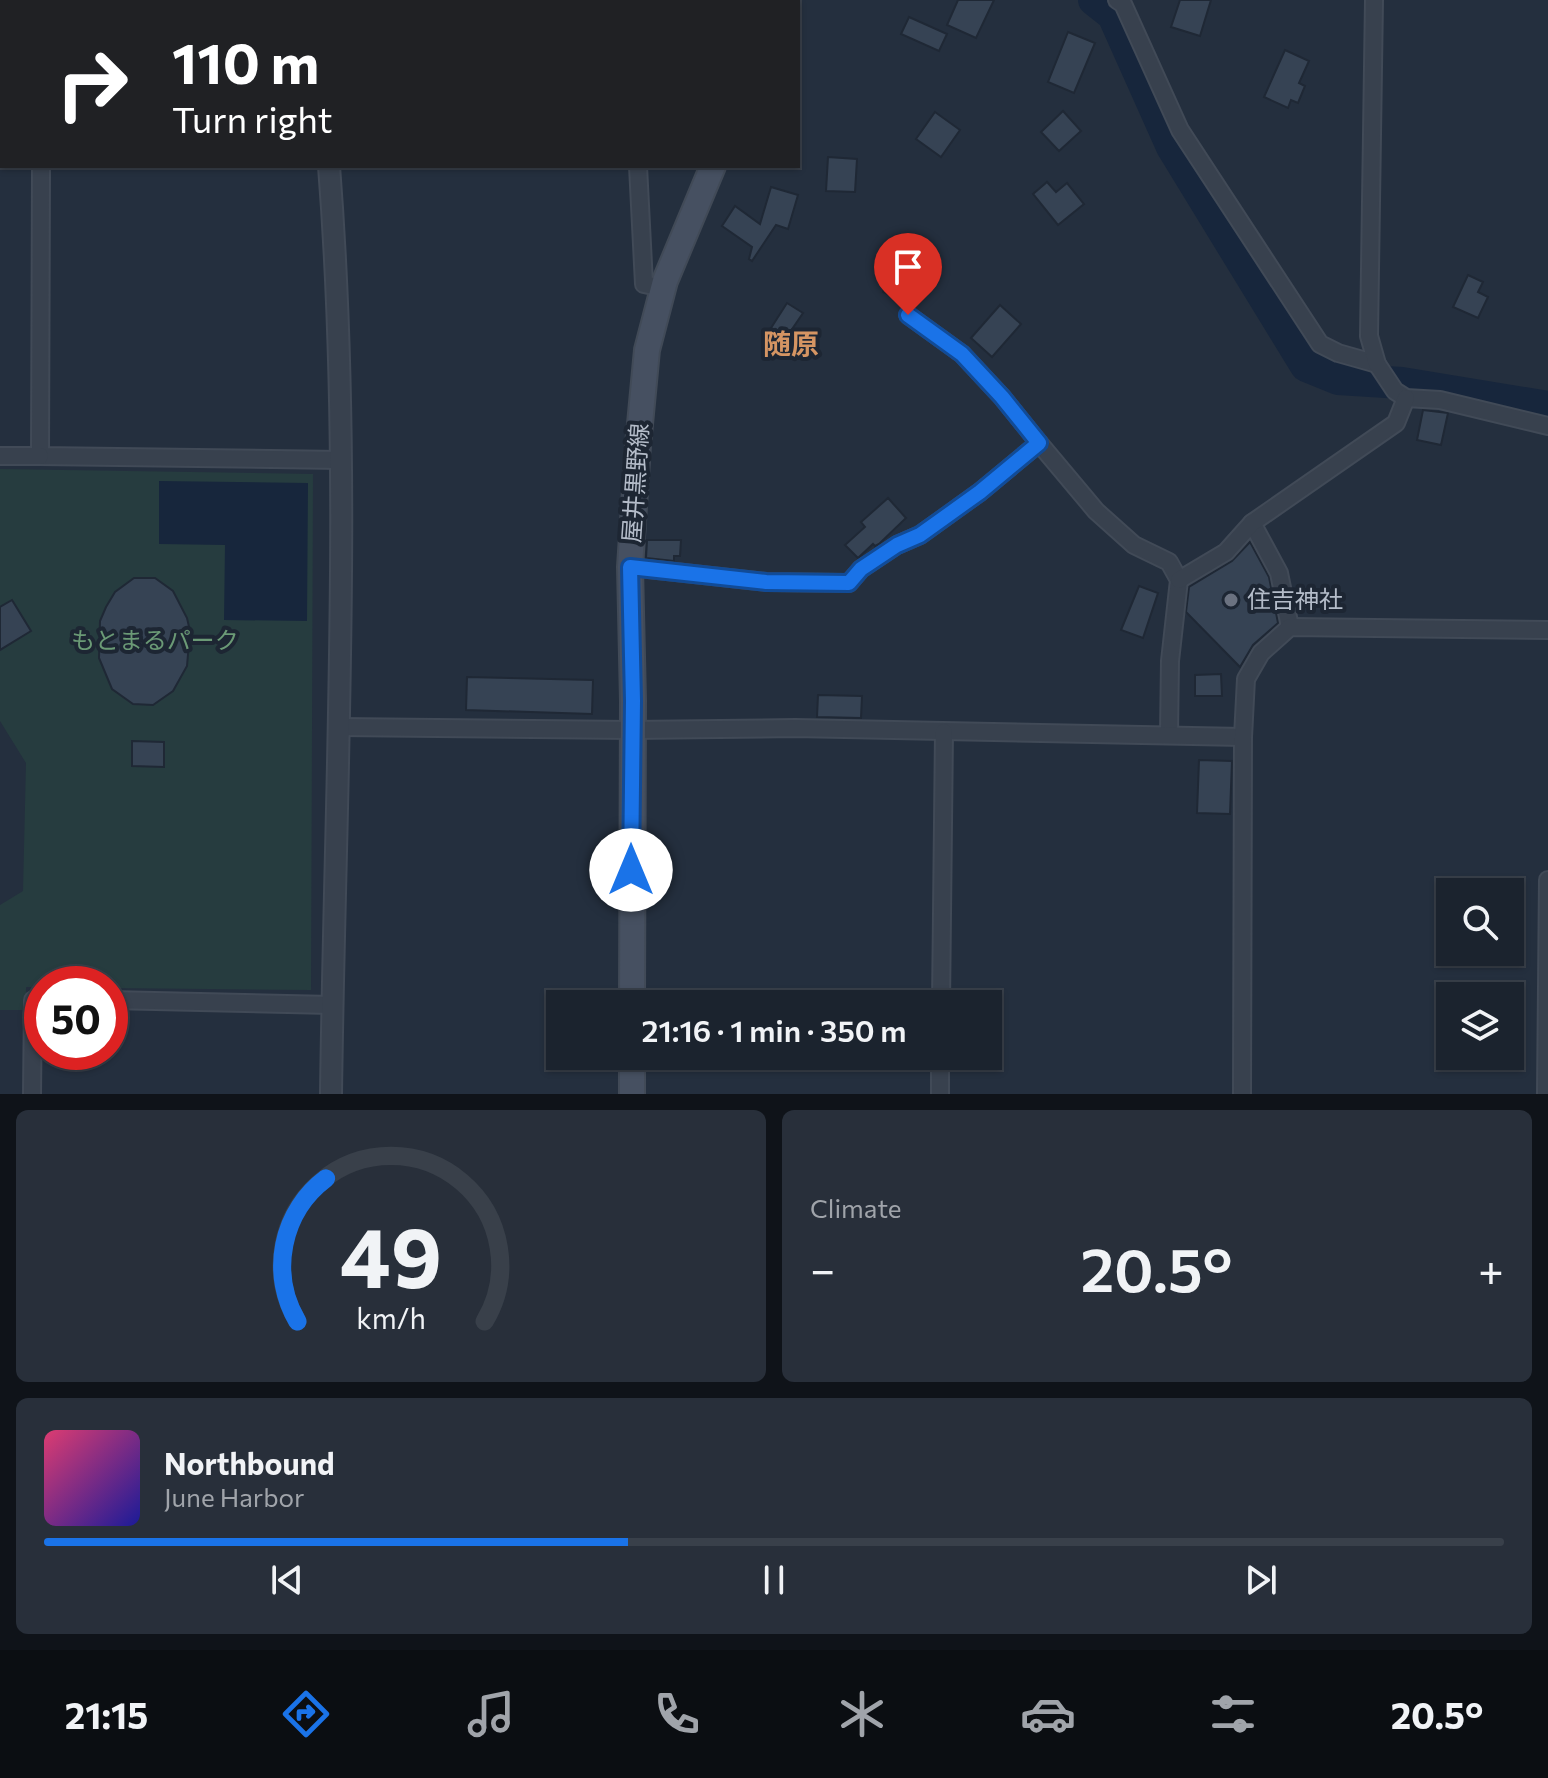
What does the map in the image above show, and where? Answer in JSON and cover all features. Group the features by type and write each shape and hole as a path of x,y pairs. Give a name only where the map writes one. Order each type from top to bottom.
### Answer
{"main road":[{"name":"屋井黒野線","path":"632,990 630,567 647,350 663,288 712,168"},
{"path":"632,1070 632,1094"}],"street":[{"path":"1374,0 1369,336 1377,364 1395,391 1406,398 1440,400 1548,426"},
{"path":"1122,1 1180,130 1320,344 1338,353 1377,364"},
{"path":"40,456 41,168"},
{"path":"329,168 335,246 341,460 331,1094"},
{"path":"638,168 644,284 663,288"},
{"path":"908,315 962,354 1002,397 1096,511 1134,545 1169,562 1179,580 1170,661 1169,735"},
{"path":"1179,580 1226,552 1252,523 1396,423 1406,398"},
{"path":"630,567 766,582 849,583 861,569 897,545 920,535 980,492 1039,443"},
{"path":"0,456 341,460"},
{"path":"1252,523 1279,573 1290,627"},
{"path":"1242,1094 1243,737 1246,679 1261,653 1290,627 1548,630"},
{"path":"339,727 795,728 1243,737"},
{"path":"941,990 944,732"},
{"path":"1546,1094 1548,880"},
{"path":"128,1000 332,1005"},
{"path":"32,1070 32,1094"},
{"path":"940,1070 940,1094"}],"green space":[{"name":"もとまるパーク","path":"0,469 313,474 311,990 128,988 128,966 24,966 24,1010 0,1010 0,905 23,891 26,763 0,721"}],"water":[{"path":"159,481 308,483 307,621 224,620 225,545 159,544"}],"building":[{"path":"958,0 994,0 976,38 947,25"},
{"path":"1180,0 1211,0 1200,36 1171,27"},
{"path":"909,17 947,34 939,51 901,34"},
{"path":"1068,32 1095,43 1074,93 1048,82"},
{"path":"1285,50 1309,61 1299,83 1305,86 1298,103 1291,100 1288,108 1264,97"},
{"path":"1063,111 1081,131 1059,151 1041,132"},
{"path":"935,112 960,130 941,157 916,139"},
{"path":"828,157 857,159 855,192 826,191"},
{"path":"1047,182 1056,192 1067,183 1084,204 1058,225 1033,194"},
{"path":"771,187 798,195 788,229 776,225 752,261 749,259 752,247 722,226 735,206 760,224"},
{"path":"906,242 933,255 923,276 929,279 920,298 914,295 910,304 883,292"},
{"path":"1468,275 1483,282 1478,292 1488,297 1478,318 1453,307"},
{"path":"787,303 803,313 786,338 771,328"},
{"path":"1000,305 1021,324 992,357 971,338"},
{"path":"1423,410 1448,413 1441,445 1417,440"},
{"path":"888,498 906,518 879,544 873,544 858,558 845,545 865,527 861,522"},
{"path":"647,540 681,540 680,556 674,556 674,561 646,558"},
{"name":"住吉神社","path":"1250,542 1269,577 1278,623 1253,645 1240,667 1186,612 1189,587 1232,561"},
{"path":"134,578 155,578 173,591 190,631 187,666 173,691 153,705 133,704 112,689 99,658 100,621 106,607 115,592"},
{"path":"1139,586 1158,593 1143,638 1121,630"},
{"path":"12,600 31,631 0,650 0,607"},
{"path":"1221,674 1222,696 1195,696 1195,675"},
{"path":"467,677 593,680 592,714 466,710"},
{"path":"818,695 862,696 861,718 817,717"},
{"path":"132,741 164,742 164,767 132,766"},
{"path":"1199,760 1232,761 1230,814 1197,813"}],"waterway":[{"path":"1094,0 1113,15 1172,147 1306,366 1338,379 1402,383 1548,407"}],"place":[{"name":"住吉神社","path":"1231,600"}],"district":[{"name":"随原","path":"791,344"}],"route":[{"path":"631,870 633,701 630,567 766,582 849,583 861,569 897,545 920,535 980,492 1039,443 962,354 908,315"}]}
